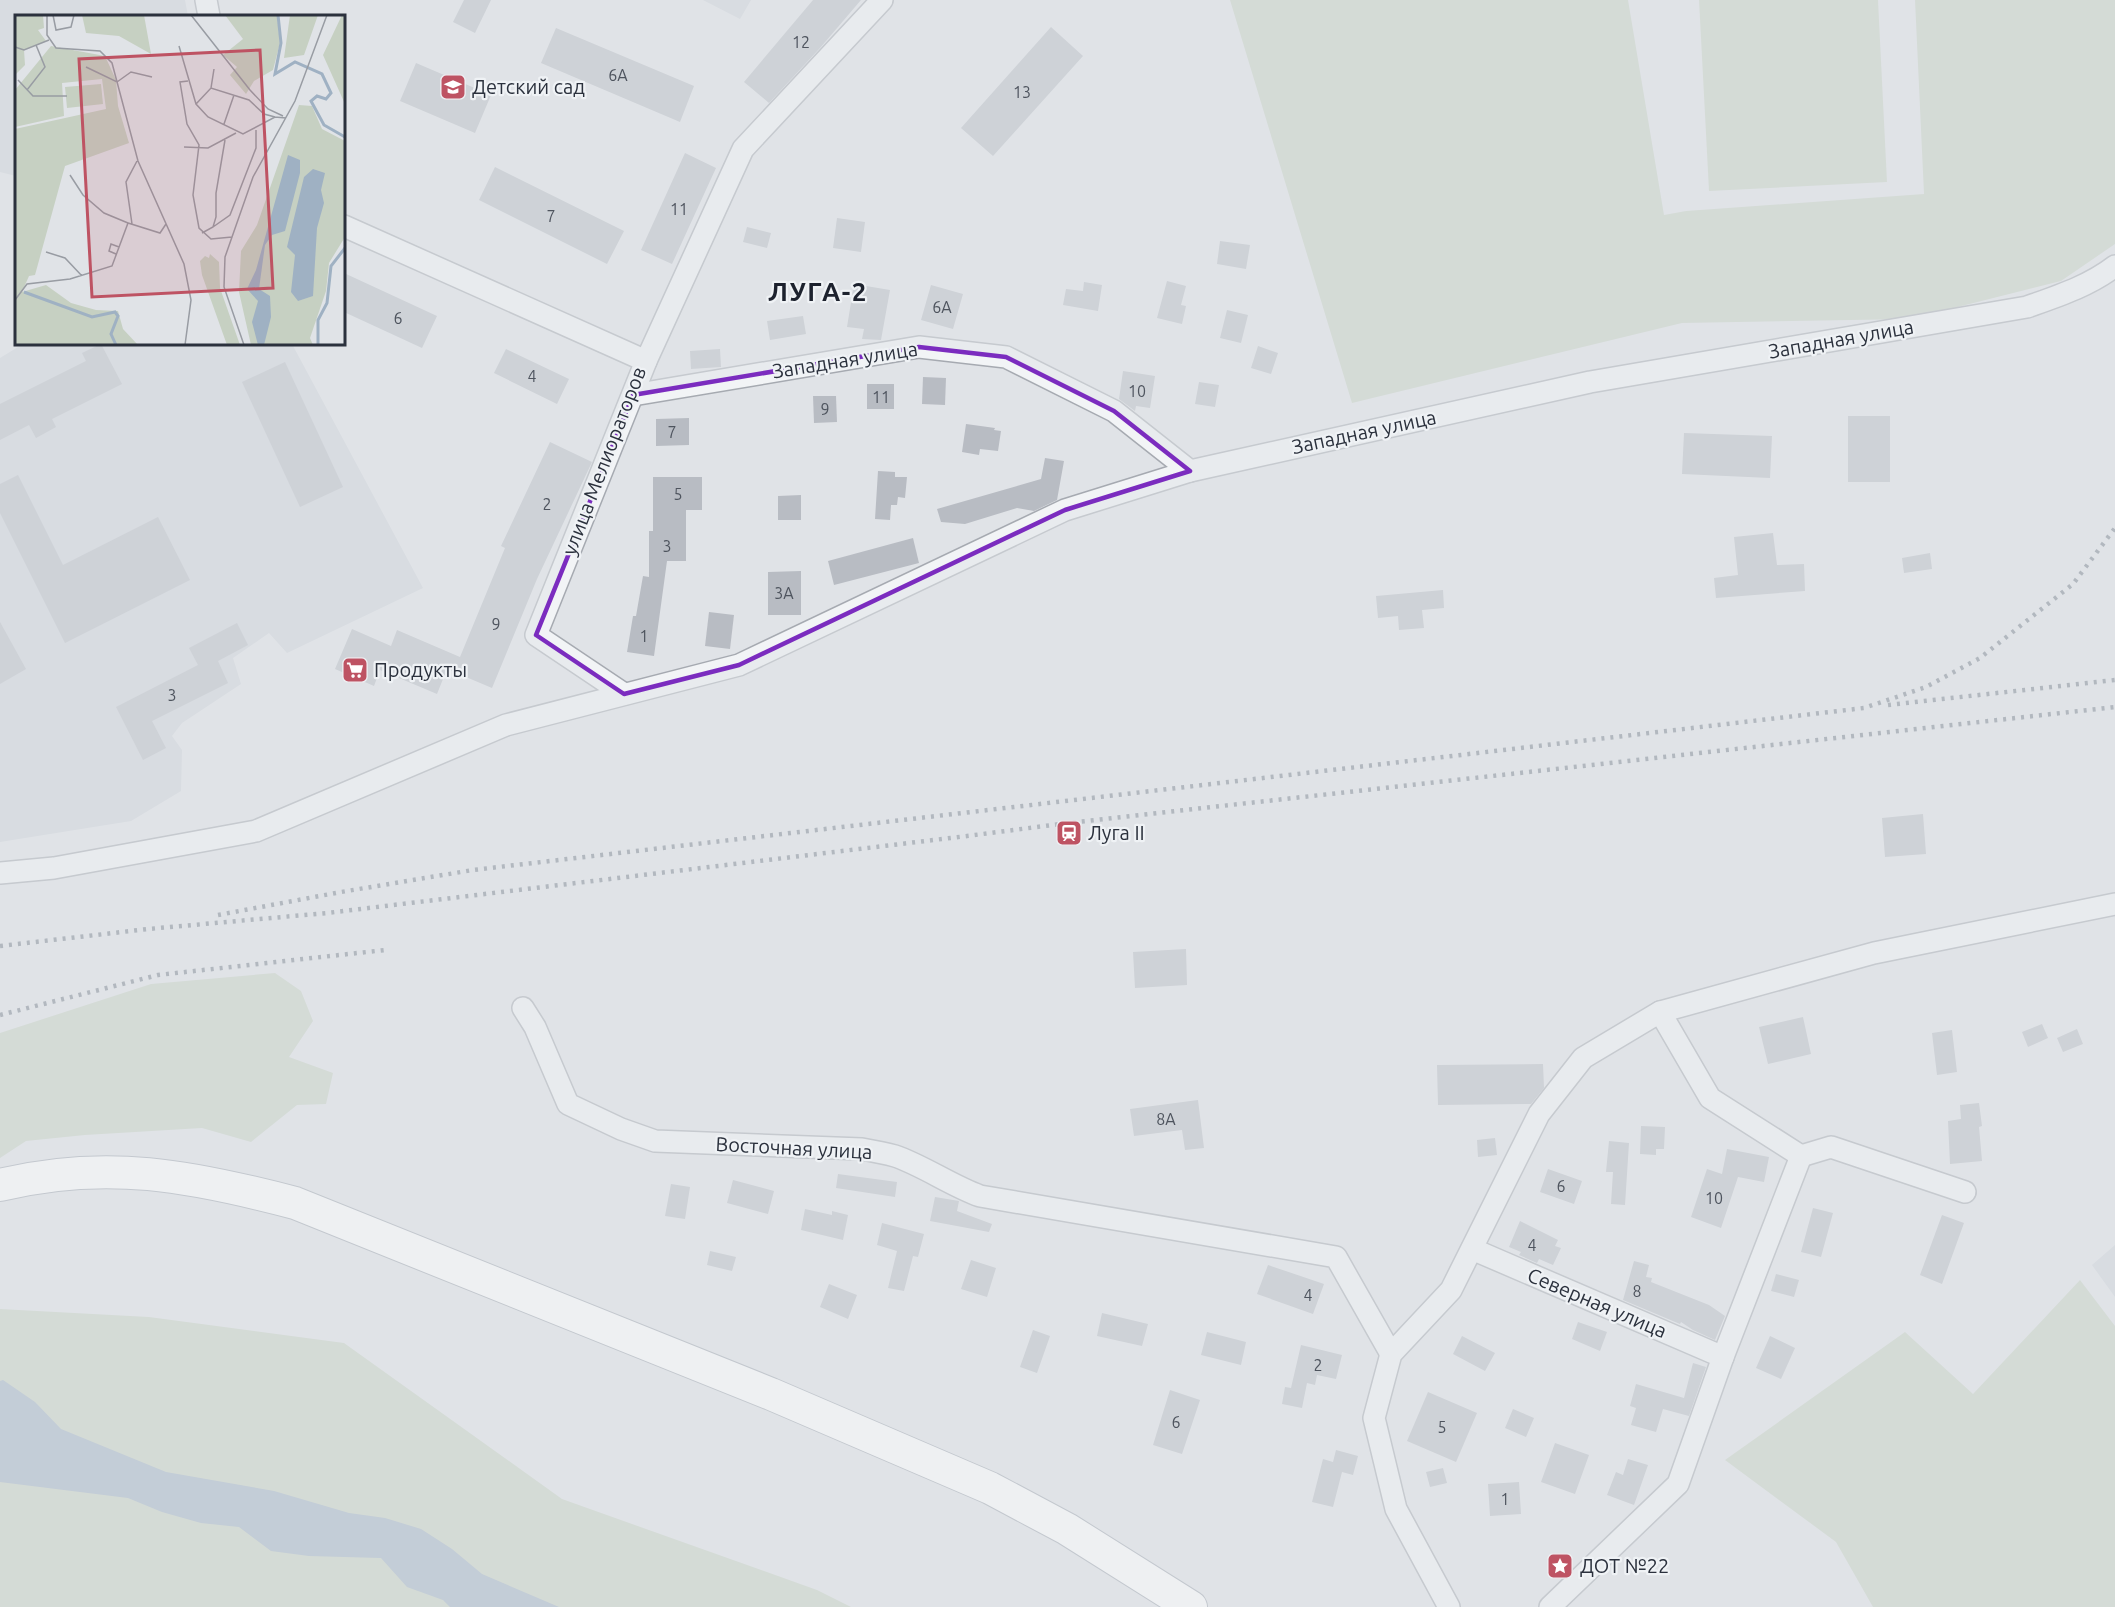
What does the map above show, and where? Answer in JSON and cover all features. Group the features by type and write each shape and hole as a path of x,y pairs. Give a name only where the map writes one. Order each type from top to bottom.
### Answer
{"main road":[{"path":"0,1185 28,1178 81,1172 135,1171 182,1177 295,1203 739,1381 990,1488 1067,1529 1191,1607"}],"street":[{"path":"206,0 209,15"},
{"path":"646,361 743,149 882,0"},
{"name":"улица Мелиораторов","path":"345,226 646,361 536,635 624,694"},
{"name":"Западная улица","path":"633,395 919,347 1006,357 1114,411 1190,471 1590,382 2027,307 2069,292 2115,266"},
{"path":"0,873 54,868 256,831 506,725 739,665 1065,510 1190,471"},
{"path":"1449,1607 1396,1509 1374,1418 1391,1354 1451,1290 1539,1114 1583,1058 1659,1011 1874,953 2115,904"},
{"name":"Восточная улица","path":"523,1008 535,1027 568,1104 621,1129 656,1141 862,1149 893,1155 913,1163 958,1188 980,1196 1336,1257 1391,1354"},
{"path":"1659,1011 1710,1098 1801,1156 1831,1147 1965,1192"},
{"path":"1550,1607 1678,1484 1723,1358 1801,1156"},
{"name":"Северная улица","path":"1472,1249 1723,1358"}],"highlighted area":[{"path":"919,347 1006,357 1114,411 1190,471 1065,510 739,665 624,694 536,635 633,395"}],"shaded area":[{"path":"0,0 185,0 188,15 15,15 15,176 0,172"},
{"path":"703,0 751,0 740,19"},
{"path":"21,345 293,345 423,588 287,653 269,633 233,658 241,684 182,723 172,736 182,750 181,791 131,821 0,842 0,358"},
{"path":"2115,1245 2115,1297 2092,1265"}],"green space":[{"path":"1230,0 1628,0 1664,215 1686,211 1924,194 1915,0 2115,0 2115,244 2061,281 1910,319 1682,323 1352,403"},
{"path":"1699,0 1878,0 1887,182 1709,191"},
{"path":"275,973 301,991 313,1021 289,1057 333,1073 326,1104 297,1105 251,1142 202,1128 85,1135 26,1141 0,1158 0,1033 151,984"},
{"path":"2080,1280 2115,1326 2115,1607 1873,1607 1836,1542 1725,1460 1905,1332 1973,1394"},
{"path":"0,1309 149,1317 344,1343 562,1499 817,1590 851,1607 0,1607"}],"water":[{"path":"3,1380 35,1402 61,1429 166,1472 274,1491 349,1513 385,1518 421,1529 452,1549 482,1574 559,1607 450,1607 443,1600 407,1587 381,1558 309,1556 271,1551 239,1527 201,1523 162,1512 128,1498 0,1482 0,1381"}],"building":[{"path":"464,0 491,0 475,33 453,22"},
{"path":"813,0 861,0 769,103 744,82"},
{"path":"1051,27 1083,56 993,156 961,128"},
{"path":"556,28 694,86 680,122 541,63"},
{"path":"416,63 491,95 475,133 400,101"},
{"path":"685,153 716,168 672,264 641,250"},
{"path":"495,167 624,231 607,264 479,200"},
{"path":"837,218 865,222 861,252 833,248"},
{"path":"747,227 771,233 767,248 743,242"},
{"path":"1220,241 1250,245 1246,269 1217,264"},
{"path":"345,273 437,316 422,348 345,312"},
{"path":"1167,281 1186,286 1181,305 1186,306 1182,324 1157,318"},
{"path":"1084,282 1102,285 1098,311 1063,305 1066,289 1083,291"},
{"path":"854,284 890,290 881,340 862,339 864,329 847,327"},
{"path":"931,285 963,294 953,329 921,320"},
{"path":"1227,310 1248,315 1241,343 1220,338"},
{"path":"803,316 806,334 770,340 767,321"},
{"path":"102,345 122,384 52,419 56,427 36,438 29,425 0,440 0,404 86,361 82,353"},
{"path":"1258,346 1278,353 1271,374 1251,368"},
{"path":"506,349 569,379 557,404 494,373"},
{"path":"720,349 721,367 691,369 690,351"},
{"path":"285,362 343,487 300,507 242,382"},
{"path":"1123,371 1155,376 1150,408 1136,406 1135,411 1119,399"},
{"path":"923,377 946,378 945,405 922,404"},
{"path":"1199,382 1219,385 1215,407 1195,404"},
{"path":"867,384 894,384 894,409 867,409"},
{"path":"813,396 836,396 837,422 814,423"},
{"path":"1848,416 1890,416 1890,482 1848,482"},
{"path":"689,418 689,445 656,446 656,419"},
{"path":"966,424 1001,431 998,451 980,449 979,455 962,452"},
{"path":"1684,433 1772,436 1770,478 1682,474"},
{"path":"550,442 592,462 537,579 492,688 447,669 437,694 380,670 374,686 335,669 352,629 391,646 397,630 460,657 505,548 501,546"},
{"path":"1045,458 1064,461 1057,500 1034,511 1017,508 965,524 941,522 937,509 1041,479"},
{"path":"878,471 895,472 895,477 907,477 905,498 898,497 897,505 891,505 890,520 875,519"},
{"path":"18,475 63,565 158,517 190,580 65,643 0,513 0,484"},
{"path":"653,477 702,477 702,510 686,510 686,561 667,561 654,656 627,652 643,576 649,577 649,531 653,531"},
{"path":"801,495 801,520 778,520 778,496"},
{"path":"1773,533 1777,565 1804,564 1805,591 1716,598 1714,578 1738,575 1734,537"},
{"path":"913,538 919,563 834,585 828,561"},
{"path":"1930,553 1932,569 1904,573 1902,558"},
{"path":"801,571 801,615 768,615 768,572"},
{"path":"1443,590 1444,608 1422,610 1424,628 1399,630 1398,616 1378,618 1376,596"},
{"path":"709,612 734,615 730,649 705,646"},
{"path":"0,622 26,669 0,684"},
{"path":"237,623 248,645 218,661 228,683 152,721 166,748 143,760 116,707 198,665 189,648"},
{"path":"1923,814 1926,854 1885,857 1882,818"},
{"path":"1186,949 1187,985 1135,988 1133,952"},
{"path":"1803,1017 1811,1054 1768,1064 1759,1027"},
{"path":"2042,1024 2048,1038 2028,1047 2022,1032"},
{"path":"2077,1029 2083,1044 2063,1052 2057,1038"},
{"path":"1952,1030 1957,1072 1937,1075 1932,1033"},
{"path":"1543,1064 1544,1088 1531,1104 1438,1105 1437,1065"},
{"path":"1198,1100 1204,1148 1185,1150 1182,1130 1134,1136 1130,1109"},
{"path":"1979,1103 1982,1126 1979,1127 1982,1161 1950,1164 1948,1121 1961,1119 1960,1105"},
{"path":"1641,1126 1665,1127 1664,1149 1656,1149 1656,1155 1640,1154"},
{"path":"1495,1138 1497,1155 1478,1157 1477,1140"},
{"path":"1609,1141 1629,1143 1625,1205 1611,1204 1613,1172 1606,1172"},
{"path":"1727,1149 1769,1157 1764,1182 1738,1177 1721,1228 1691,1217 1707,1169 1722,1174"},
{"path":"1548,1169 1582,1181 1574,1204 1540,1192"},
{"path":"838,1174 897,1182 895,1197 836,1188"},
{"path":"733,1180 774,1191 768,1214 727,1203"},
{"path":"671,1184 690,1187 685,1219 665,1216"},
{"path":"935,1197 959,1201 957,1211 992,1224 989,1232 930,1221"},
{"path":"1813,1208 1833,1213 1821,1257 1801,1252"},
{"path":"805,1209 832,1215 832,1211 848,1215 843,1240 801,1230"},
{"path":"1942,1215 1964,1223 1942,1284 1920,1275"},
{"path":"1520,1221 1558,1240 1555,1246 1561,1248 1553,1265 1539,1259 1537,1263 1519,1255 1521,1252 1509,1247"},
{"path":"882,1223 924,1234 918,1257 913,1256 904,1291 888,1288 897,1251 877,1245"},
{"path":"710,1251 736,1257 732,1271 707,1265"},
{"path":"971,1260 996,1268 987,1297 961,1289"},
{"path":"1634,1261 1649,1265 1646,1277 1652,1278 1651,1282 1709,1305 1725,1316 1715,1340 1681,1322 1680,1324 1623,1300"},
{"path":"1268,1265 1324,1284 1313,1314 1257,1294"},
{"path":"1776,1274 1799,1280 1794,1297 1771,1291"},
{"path":"829,1284 857,1295 848,1319 820,1307"},
{"path":"1102,1313 1148,1324 1142,1346 1097,1336"},
{"path":"1578,1322 1607,1332 1600,1351 1572,1339"},
{"path":"1033,1330 1050,1336 1037,1373 1020,1367"},
{"path":"1207,1332 1246,1342 1241,1365 1201,1355"},
{"path":"1462,1336 1495,1353 1485,1371 1453,1354"},
{"path":"1770,1336 1795,1348 1781,1379 1756,1368"},
{"path":"1301,1345 1342,1355 1336,1379 1317,1375 1315,1385 1307,1383 1302,1408 1282,1404 1285,1387 1291,1388"},
{"path":"1693,1363 1706,1367 1689,1416 1663,1409 1656,1432 1631,1425 1636,1408 1630,1406 1636,1384 1684,1398"},
{"path":"1170,1390 1200,1400 1182,1454 1153,1445"},
{"path":"1428,1392 1477,1413 1456,1462 1407,1441"},
{"path":"1513,1409 1534,1418 1526,1437 1505,1428"},
{"path":"1555,1443 1589,1455 1575,1494 1541,1482"},
{"path":"1336,1450 1358,1456 1353,1475 1342,1472 1333,1507 1312,1502 1323,1459 1333,1462"},
{"path":"1628,1459 1648,1465 1634,1505 1607,1495 1616,1472 1623,1475"},
{"path":"1443,1468 1447,1483 1430,1487 1426,1472"},
{"path":"1519,1482 1521,1514 1490,1516 1488,1484"}],"railway":[{"path":"218,915 473,870 1864,708 1926,687 1980,658 2073,584 2115,528"},
{"path":"1888,705 2115,680"},
{"path":"0,946 148,929 327,913 1068,823 2115,707"},
{"path":"0,1015 158,975 385,950"}],"place":[{"name":"Детский сад","path":"453,87"},
{"name":"Продукты","path":"355,670"},
{"name":"Луга II","path":"1069,833"},
{"name":"ДОТ №22","path":"1560,1566"}],"district":[{"name":"ЛУГА-2","path":"818,292"}]}
